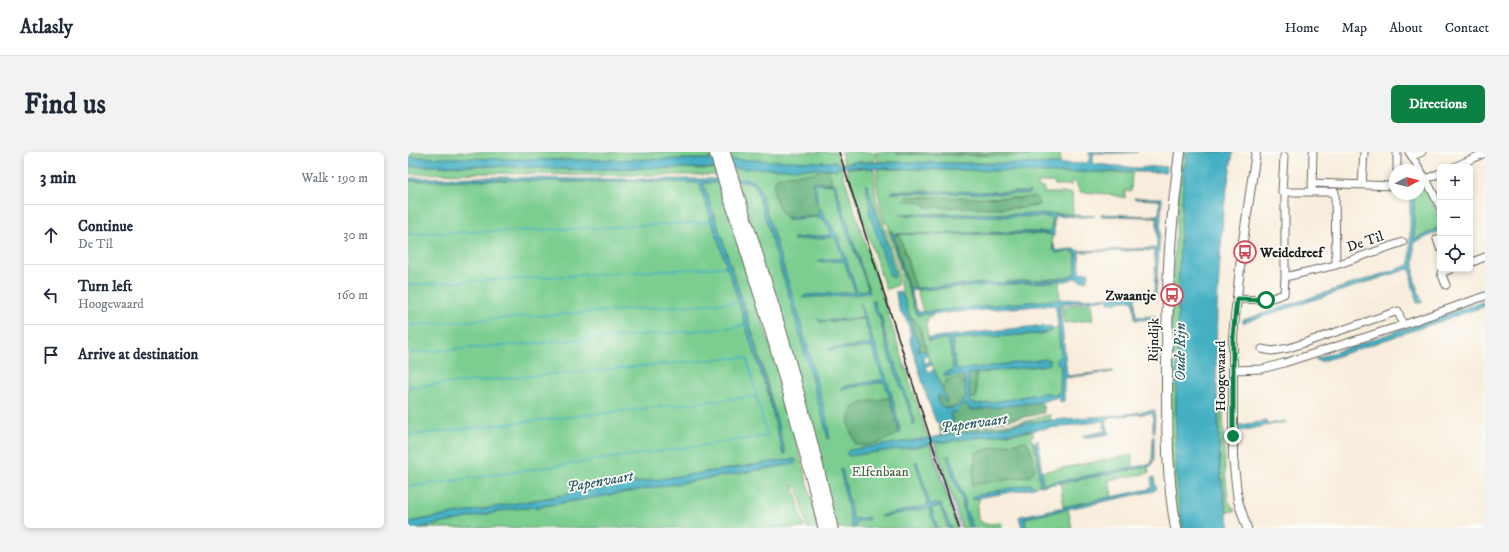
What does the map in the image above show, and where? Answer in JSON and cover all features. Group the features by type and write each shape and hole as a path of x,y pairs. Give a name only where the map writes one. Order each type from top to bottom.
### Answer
{"highway":[{"path":"715,152 731,188 784,340 819,469 832,528"},
{"path":"724,152 731,188 804,446 824,528"}],"main road":[{"name":"Rijndijk","path":"1176,528 1170,494 1168,470 1167,364 1170,249 1180,152"}],"street":[{"name":"Hoogewaard","path":"1247,528 1238,502 1233,458 1233,337 1242,248 1256,152"},
{"path":"1285,192 1312,192 1313,152"},
{"path":"1362,185 1364,152"},
{"path":"1397,152 1397,164"},
{"path":"1422,152 1411,154 1437,201"},
{"path":"1461,164 1485,153"},
{"path":"1237,299 1266,300 1284,294 1285,192 1282,192 1284,156"},
{"path":"1426,179 1437,174"},
{"path":"1312,183 1389,186"},
{"name":"De Til","path":"1312,192 1335,192 1336,265"},
{"name":"De Til","path":"1285,277 1336,265 1403,242"},
{"path":"1473,262 1485,257"},
{"path":"1443,272 1441,273 1446,285"},
{"path":"1233,370 1262,369 1317,353 1485,296"},
{"path":"1262,349 1272,351 1289,348 1398,311 1403,325"},
{"path":"1314,340 1317,353"}],"shaded area":[{"path":"935,443 962,528 956,528 930,445"}],"green space":[{"path":"408,152 695,152 710,153 712,159 561,160 408,157"},
{"name":"Elfenbaan","path":"729,152 836,152 957,528 836,528"},
{"path":"841,152 876,152 874,162 844,163"},
{"path":"877,152 896,152 897,154 1029,156 1029,152 1060,152 1060,164 877,162"},
{"path":"896,152 1029,152 1029,156 897,154"},
{"path":"1181,152 1187,152 1185,166 1183,167 1183,171 1185,173 1179,262 1176,462 1183,528 1176,528 1170,488 1171,302"},
{"path":"408,166 495,166 590,170 633,168 715,169 717,175 577,175 500,173 408,174"},
{"path":"821,169 829,169 832,183 813,183 816,200 820,209 819,214 814,216 786,218 780,210 774,194 774,183 776,179 786,175 815,173"},
{"path":"846,169 874,169 876,198 899,277 897,285 886,290"},
{"path":"877,169 1132,173 1131,191 1125,191 1125,198 1108,194 1080,192 1075,181 1072,181 1072,185 1055,185 1054,182 1039,182 1038,187 1044,188 1044,193 1072,193 1073,214 902,214 1049,217 1052,219 1052,229 1049,232 894,234 891,230 916,314 936,313 928,318 926,326 929,341 947,339 949,341 953,369 952,371 946,372 945,376 962,375 965,385 962,383 944,383 942,388 928,356 921,330 913,318 910,318 900,284 901,274 888,231 888,224 885,223 878,190","holes":["894,191 1029,192 1030,193 892,193","906,197 1035,197 1036,206 1021,208 928,207 920,202"]},
{"path":"502,180 699,183 711,218 710,222 713,225 726,264 725,267 728,269 768,394 783,454 767,381 743,302 703,183 719,182 779,374 819,528 807,528 798,489 792,485 795,491 804,528 419,528 511,509 538,507 794,464 767,463 572,492 564,495 408,522 408,181"},
{"path":"1425,188 1437,213 1437,228 1415,239 1414,200 1425,200"},
{"path":"906,197 1035,197 1038,200 1039,205 1021,208 928,207 920,202 905,201 904,199"},
{"path":"899,234 1049,234 1052,236 1053,250 1075,252 1077,271 1068,277 1057,279 916,288"},
{"path":"899,234 916,288 911,288 908,286 894,238 894,235"},
{"path":"1059,281 1060,300 923,312 917,290"},
{"path":"1091,303 1093,320 1064,323 1062,306"},
{"path":"910,318 920,327 926,351 921,352 918,347 921,343 915,336"},
{"path":"1053,328 1058,328 1061,355 1060,393 1053,395 1051,393 1043,393 983,404 972,403 970,399 976,397 976,373 1050,364 957,370 952,339 1039,334 1051,332"},
{"path":"976,373 976,398 970,399 967,376 968,374"},
{"path":"961,378 962,383 965,385 966,398 956,407 943,408 939,403 938,396 940,395 946,402 942,388 946,380"},
{"path":"890,398 899,433 883,441 872,444 855,444 849,425 851,411 855,407 868,401"},
{"path":"1040,402 1043,405 1044,413 1006,421 942,431 959,430 961,433 941,436 939,424 946,425 953,423 950,413 957,412 965,403 970,409 973,410"},
{"path":"1219,411 1223,411 1225,471 1228,500 1235,511 1227,512 1220,469"},
{"path":"1051,415 1050,420 961,433 959,430 1021,422"},
{"path":"1033,431 1033,436 1031,437 1037,455 1040,485 1034,487 1029,484 972,497 972,499 980,498 977,507 978,519 985,524 1001,523 1003,528 973,528 965,507 965,500 949,456 951,470 963,502 963,509 969,528 962,528 935,443","holes":["1026,441 1035,470 975,453 999,446"]},
{"path":"1026,441 1031,451 1035,470 1030,476 972,485 975,453 999,446"},
{"path":"1131,455 1134,467 1043,484 1041,472"},
{"path":"1148,466 1149,473 1109,480 1112,497 1063,507 1061,483"},
{"path":"1068,509 1072,528 1026,528 1025,518"}],"water":[{"path":"1091,152 1138,152 1095,153 1093,155 1093,162 1094,164 1139,168 1158,166 1167,167 1167,171 1059,173 840,167 837,168 837,170 633,168 590,170 495,166 408,166 408,157 561,160 712,159 835,161 835,163 848,164 854,162 1063,164 1086,163 1091,155 1088,154"},
{"name":"Oude Rijn","path":"1187,152 1233,152 1223,212 1217,308 1216,359 1220,469 1230,528 1183,528 1180,508 1176,467 1176,405 1183,167 1185,166"},
{"path":"503,177 576,179 749,179 755,182 759,187 800,320 825,412 830,439 828,439 793,310 754,184 749,182 703,183 747,317 786,454 783,454 768,394 728,269 725,267 726,264 713,225 710,222 711,218 699,183 502,180 408,181 408,178"},
{"path":"812,182 835,184 870,293 802,298 806,295 855,292 844,261 819,262 819,260 843,258 835,237 794,240 794,238 831,235 831,231 823,219 818,217 786,220 786,218 817,216 819,214 818,209 820,208 839,238 857,291 864,291 868,288 844,223 834,187 832,185 815,184 818,200 816,201"},
{"path":"865,184 867,185 884,235 895,275 894,278 890,276 869,211 870,207"},
{"path":"893,191 1030,192 1029,194 891,193"},
{"path":"1162,198 1156,296 1135,297 1136,317 1155,316 1155,319 1135,320 1133,300 1108,303 1108,299 1061,304 1060,306 1067,375 1113,372 1064,378 1064,401 1060,402 1058,397 1041,402 973,410 970,409 965,403 957,412 950,413 953,422 952,424 946,425 936,422 910,341 908,325 905,316 901,314 899,308 896,291 900,292 904,298 915,336 921,343 918,347 919,351 926,351 928,355 923,357 924,363 927,363 930,360 932,365 926,366 930,372 934,369 947,401 944,401 940,395 938,396 938,400 943,407 946,408 956,407 966,398 964,377 962,375 945,376 944,373 952,371 953,369 949,341 945,339 929,341 928,338 1037,326 1051,326 1052,331 1039,334 952,339 955,365 957,370 1046,359 1050,362 1048,365 968,374 970,400 972,403 983,404 1043,393 1051,393 1053,395 1060,393 1061,365 1057,363 1056,360 1061,354 1056,308 1054,305 917,315 890,230 894,234 1049,232 1052,229 1052,219 1049,217 925,216 899,214 1055,214 1095,216 1054,216 1054,236 1049,234 899,234 894,236 908,286 912,288 1057,279 1068,277 1076,273 1076,253 1074,251 1056,253 1053,250 1053,244 1055,250 1073,249 1079,251 1157,248 1157,217 1101,216 1102,214 1151,216 1159,214 1160,202 1158,200 1134,199","holes":["1154,250 1154,259 1156,262 1154,292 1152,293 1100,298 1050,300 920,312 916,308 911,292 912,290 1066,281 1075,278 1083,281 1087,280 1089,275 1088,272 1082,273 1080,271 1079,252"]},
{"path":"1410,200 1414,200 1414,238 1415,239 1437,228 1437,232 1414,243 1414,278 1422,303 1417,303 1412,283 1411,271 1408,269 1243,323 1243,320 1409,265"},
{"path":"872,301 874,301 877,311 881,316 886,338 911,408 915,425 913,425 908,406 889,356 880,319 874,310"},
{"path":"1485,301 1485,306 1320,362 1315,359"},
{"path":"860,304 892,395 901,433 899,433 890,398 884,382 841,389 846,386 880,380 883,378 872,347 829,350 872,344 864,319 820,322 817,319 818,318 821,321 862,318"},
{"path":"1155,410 1154,432 1153,413 1109,417 1109,420 1106,420 1109,434 1083,438 1083,436 1105,431 1103,421 935,442 928,445 850,456 847,455 849,450 1039,421 1120,415"},
{"path":"1266,421 1267,424 1286,422 1234,432 1234,426"},
{"path":"1153,436 1154,460 1151,466 1040,486 1034,441 1037,447 1036,441 1038,440 1043,484 1151,464"},
{"path":"947,456 951,459 965,500 965,507 973,528 969,528 963,509 963,502 955,483"},
{"path":"793,459 796,460 794,464 538,507 511,509 419,528 408,528 408,522 564,495 572,492"},
{"path":"915,461 917,461 930,504 941,504 951,528 948,528 940,506 931,508 938,528 935,528 929,508 880,516 928,505"},
{"path":"840,469 842,469 853,518 869,517 868,520 855,522 855,528 852,528"},
{"path":"1154,477 1156,488 1154,491 1025,518 1026,528 1022,528 1019,517 1021,516 1149,489 1152,487 1151,478"},
{"path":"1029,484 1033,485 1033,488 972,499 973,496"}],"waterway":[{"path":"408,234 568,229 710,222"},
{"path":"408,285 725,267"},
{"path":"408,325 739,302"},
{"path":"408,353 719,329 745,325"},
{"path":"408,387 744,357 747,359 767,436 408,487"},
{"path":"408,435 757,396"}],"railway":[{"path":"839,152 959,528"}],"place":[{"name":"Weidedreef","path":"1245,252"},
{"name":"Zwaantje","path":"1172,295"}],"route":[{"path":"1233,436 1233,337 1237,299 1266,300"}],"water label":[{"name":"Papenvaart","path":"974,423"},
{"name":"Papenvaart","path":"600,481"}]}
